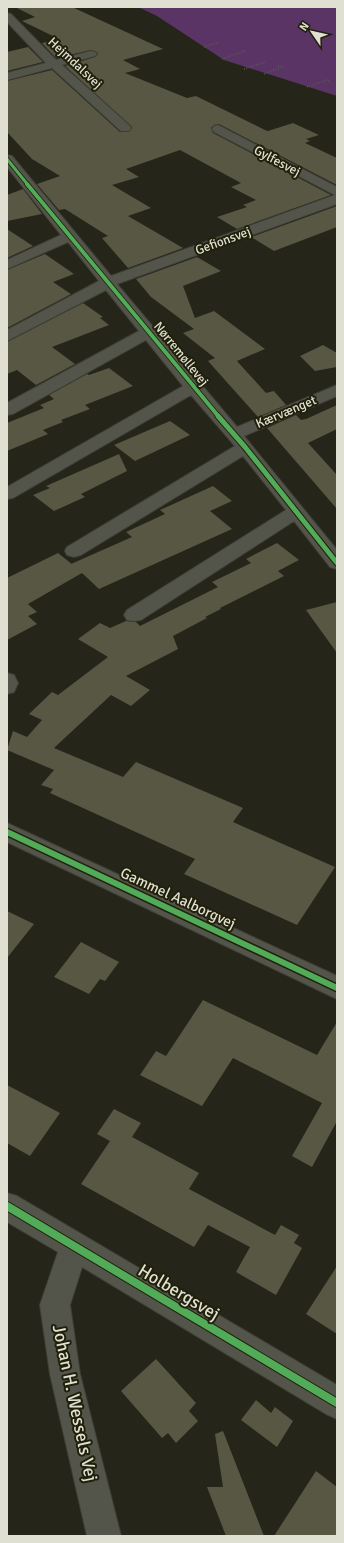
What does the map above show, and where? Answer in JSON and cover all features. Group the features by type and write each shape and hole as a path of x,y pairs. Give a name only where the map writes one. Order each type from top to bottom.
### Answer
{"street":[{"name":"Hejmdalsvej","path":"7,16 54,64 125,128"},
{"path":"7,77 91,54"},
{"name":"Gylfesvej","path":"218,130 337,192"},
{"name":"Nørremøllevej","path":"8,161 109,282 193,387 240,441 337,563"},
{"name":"Gefionsvej","path":"109,282 337,199"},
{"path":"7,265 70,236"},
{"path":"7,336 109,282"},
{"name":"Nørremøllevej","path":"7,410 149,332"},
{"name":"Nørremøllevej","path":"7,494 193,387"},
{"name":"Kærvænget","path":"240,441 337,390"},
{"path":"74,551 240,441"},
{"path":"134,615 295,512"},
{"path":"7,680 7,688"},
{"name":"Gammel Aalborgvej","path":"7,832 337,988"},
{"name":"Holbergsvej","path":"7,1206 337,1403"},
{"name":"Johan H. Wessels Vej","path":"74,1247 55,1305 65,1374 104,1536"}],"path":[{"path":"204,47 219,42"},
{"path":"222,59 245,52 242,50"},
{"path":"244,69 265,62 262,61"},
{"path":"278,66 284,68"},
{"path":"264,74 281,67"},
{"path":"308,87 326,80 332,83"}],"shaded area":[{"path":"138,7 337,7 337,96 224,60 157,16"}],"building":[{"path":"15,7 72,7 163,49 123,60 140,69 125,73 187,98 196,96 268,131 293,123 319,135 306,139 310,141 305,143 337,158 337,185 219,124 214,125 211,128 213,133 331,195 237,229 217,217 247,207 243,205 256,200 231,187 241,183 180,150 126,169 139,177 112,185 151,208 128,216 183,248 128,268 102,238 108,236 65,209 59,210 37,184 60,176 32,159 7,132 7,81 52,70 120,132 129,132 132,127 65,66 95,57 98,53 91,50 56,58 42,43 59,39 22,21 35,17"},
{"path":"28,47 43,62 7,71 7,52"},
{"path":"23,189 42,214 7,221 7,195"},
{"path":"337,206 337,227 274,251 251,237"},
{"path":"7,229 33,246 7,258"},
{"path":"45,254 74,274 53,282 71,294 7,328 7,270"},
{"path":"197,257 221,271 183,286 195,318 214,311 265,349 237,361 266,393 274,391 286,405 258,417 208,361 215,358 183,333 194,329 151,297 136,279"},
{"path":"83,303 103,317 100,318 109,325 52,347 75,364 36,385 17,370 7,374 7,342"},
{"path":"323,345 337,353 337,367 315,371 300,356"},
{"path":"109,368 133,386 85,405 90,409 61,420 63,422 43,430 48,434 7,451 7,423 44,408 40,405 54,399 49,395 87,374 89,375"},
{"path":"337,405 337,429 308,443 337,475 337,509 267,428 296,415 301,420 306,419"},
{"path":"170,421 190,435 135,461 114,445"},
{"path":"119,454 127,471 81,494 85,497 54,511 33,495 50,488 46,486"},
{"path":"213,486 232,501 210,511 232,529 99,589 82,573 28,604 37,612 28,616 37,624 7,640 7,578 58,553 71,564 132,537 126,532 165,514 160,510"},
{"path":"277,543 299,560 278,571 284,576 220,608 221,609 205,617 207,618 173,636 178,649 126,676 150,690 131,706 111,695 54,748 123,777 136,762 243,808 233,822 335,867 297,925 184,874 195,859 50,793 53,789 41,785 54,770 7,750 13,731 27,737 42,720 29,714 52,692 58,695 108,657 78,639 100,623 110,628 126,621 136,622 140,626 218,587 212,582 251,563 246,559"},
{"path":"337,602 337,653 306,610"},
{"path":"7,911 34,924 7,958"},
{"path":"81,942 119,962 105,981 100,979 89,994 54,977"},
{"path":"203,1000 317,1055 337,1022 337,1121 312,1167 292,1156 322,1103 233,1058 202,1106 140,1075 156,1051 166,1056"},
{"path":"7,1085 60,1113 30,1156 7,1143"},
{"path":"114,1109 141,1123 132,1137 199,1173 189,1189 275,1235 281,1225 299,1235 294,1243 302,1248 276,1295 236,1272 250,1247 208,1225 194,1247 81,1184 110,1141 97,1134"},
{"path":"337,1266 337,1334 306,1314"},
{"path":"156,1359 196,1403 189,1411 198,1421 176,1443 168,1433 162,1438 121,1391"},
{"path":"256,1400 271,1413 275,1407 293,1421 277,1447 241,1420"},
{"path":"223,1431 264,1536 226,1536 207,1487 223,1487 215,1434"},
{"path":"316,1471 337,1487 337,1536 274,1536"}],"cycle path":[{"path":"7,159 193,387 245,447 337,563"},
{"path":"7,832 337,988"},
{"path":"7,1206 337,1403"}]}
